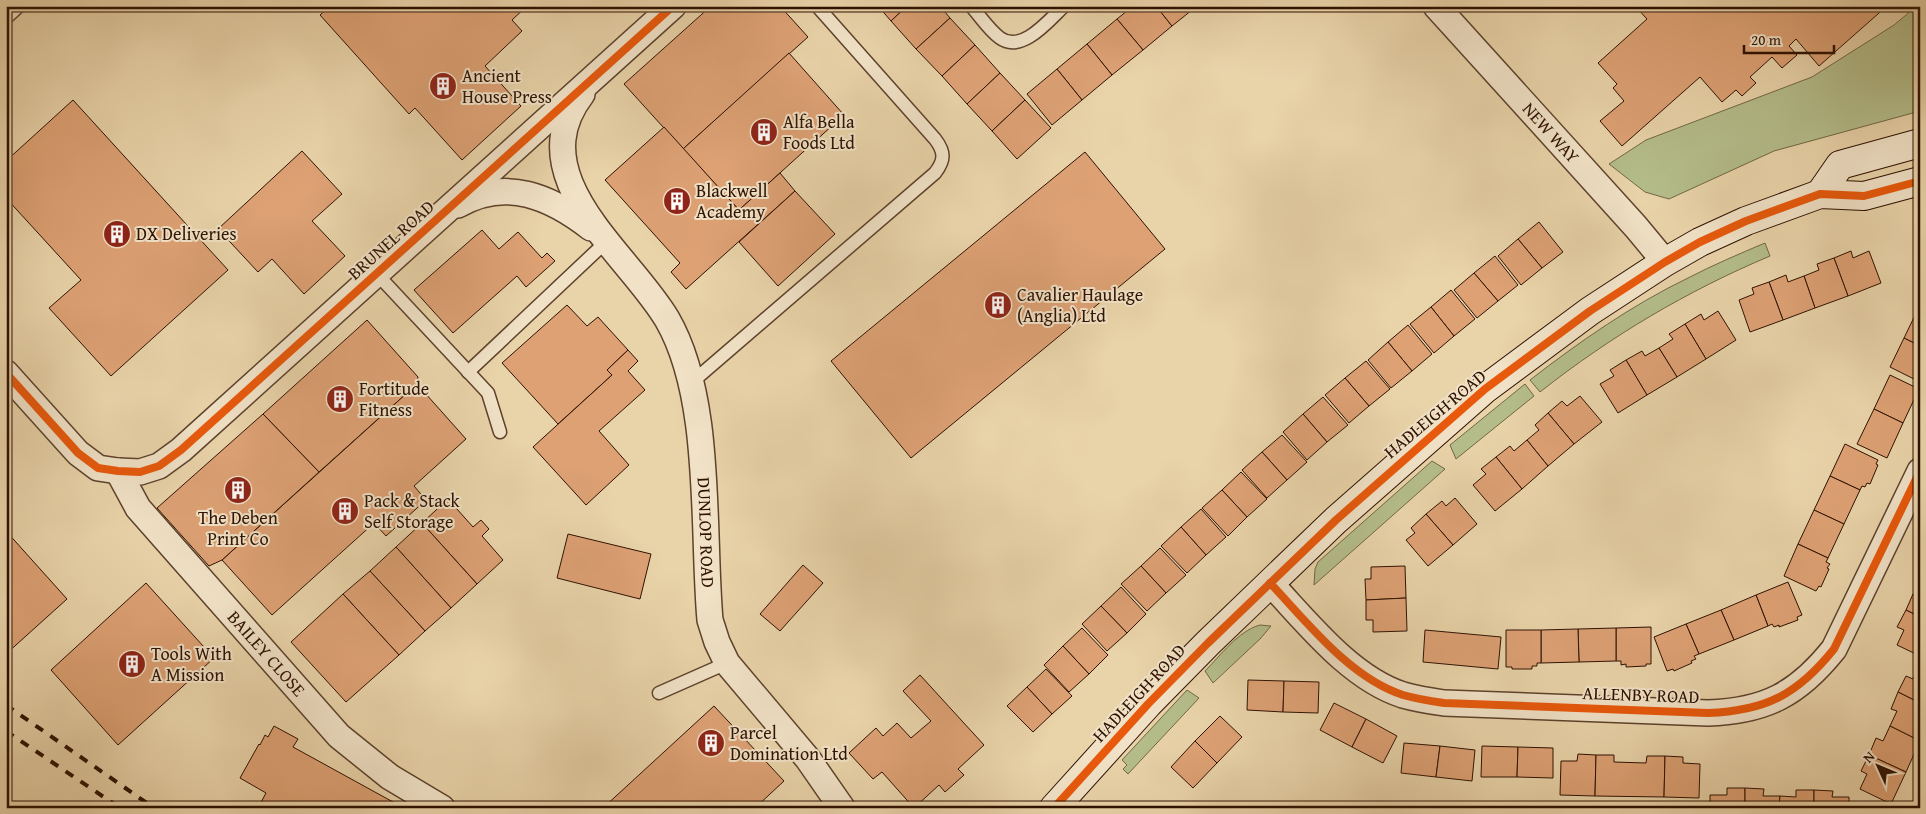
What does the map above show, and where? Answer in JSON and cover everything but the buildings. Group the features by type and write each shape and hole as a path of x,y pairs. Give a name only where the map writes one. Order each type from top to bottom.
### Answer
{"street":[{"name":"BRUNEL ROAD","path":"6,373 78,453 98,468 140,472 160,466 181,450 673,6"},
{"name":"NEW WAY","path":"1436,6 1636,227 1665,262"},
{"name":"DUNLOP ROAD","path":"599,72 578,99 568,119 563,139 562,157 573,191 586,214 606,241 650,292 668,320 682,352 691,383 698,422 703,467 710,620 717,642 727,663 808,759 842,808"},
{"path":"1820,194 1840,165 1920,143"},
{"name":"HADLEIGH ROAD","path":"1055,808 1148,704 1336,520 1470,402 1590,311 1665,262 1700,242 1746,221 1820,194 1864,196 1920,181"},
{"name":"DUNLOP ROAD","path":"438,217 464,202 481,195 520,192 538,196 560,207 606,241"},
{"name":"ALLENBY ROAD","path":"1270,583 1328,644 1349,663 1387,688 1402,695 1444,704 1708,713 1752,709 1785,695 1819,667 1834,648 1920,470"},
{"name":"BAILEY CLOSE","path":"118,471 138,508 333,730 390,777 442,808"}],"lane":[{"path":"6,18 19,6"},
{"path":"691,383 935,173 942,164 944,156 941,147 935,139 817,6"},
{"path":"971,6 1000,38 1012,43 1028,38 1064,6"},
{"path":"468,372 606,241"},
{"path":"376,273 488,393 500,432"},
{"path":"659,693 727,663"}],"green space":[{"path":"1917,6 1920,6 1920,111 1774,151 1669,199 1645,192 1609,164 1646,140 1812,77 1894,25"},
{"path":"1765,243 1770,256 1709,284 1650,316 1594,352 1540,392 1530,380 1626,312 1707,269"},
{"path":"1525,384 1534,396 1456,459 1450,445"},
{"path":"1432,461 1445,469 1314,585 1315,569 1318,562"},
{"path":"1260,625 1271,626 1260,639 1213,683 1205,671 1237,638"},
{"path":"1187,690 1199,698 1128,774 1123,769 1127,765 1122,760"}],"railway":[{"path":"6,705 154,808"},
{"path":"6,731 120,808"}],"cycle path":[{"path":"6,373 78,453 98,468 140,472 159,466 181,450 673,6"},
{"path":"1054,808 1148,704 1208,643 1336,520 1485,389 1590,311 1665,262 1700,242 1746,221 1820,194 1864,196 1920,181"},
{"path":"1270,583 1314,631 1347,662 1365,676 1403,695 1444,703 1708,713 1729,712 1764,704 1779,697 1807,678 1834,649 1920,471"}],"place":[{"name":"Ancient House Press","path":"443,86"},
{"name":"Alfa Bella Foods Ltd","path":"764,132"},
{"name":"Blackwell Academy","path":"677,201"},
{"name":"DX Deliveries","path":"117,234"},
{"name":"Cavalier Haulage (Anglia) Ltd","path":"998,305"},
{"name":"Fortitude Fitness","path":"340,399"},
{"name":"The Deben Print Co","path":"238,490"},
{"name":"Pack & Stack Self Storage","path":"345,511"},
{"name":"Tools With A Mission","path":"132,664"},
{"name":"Parcel Domination Ltd","path":"711,743"}]}
